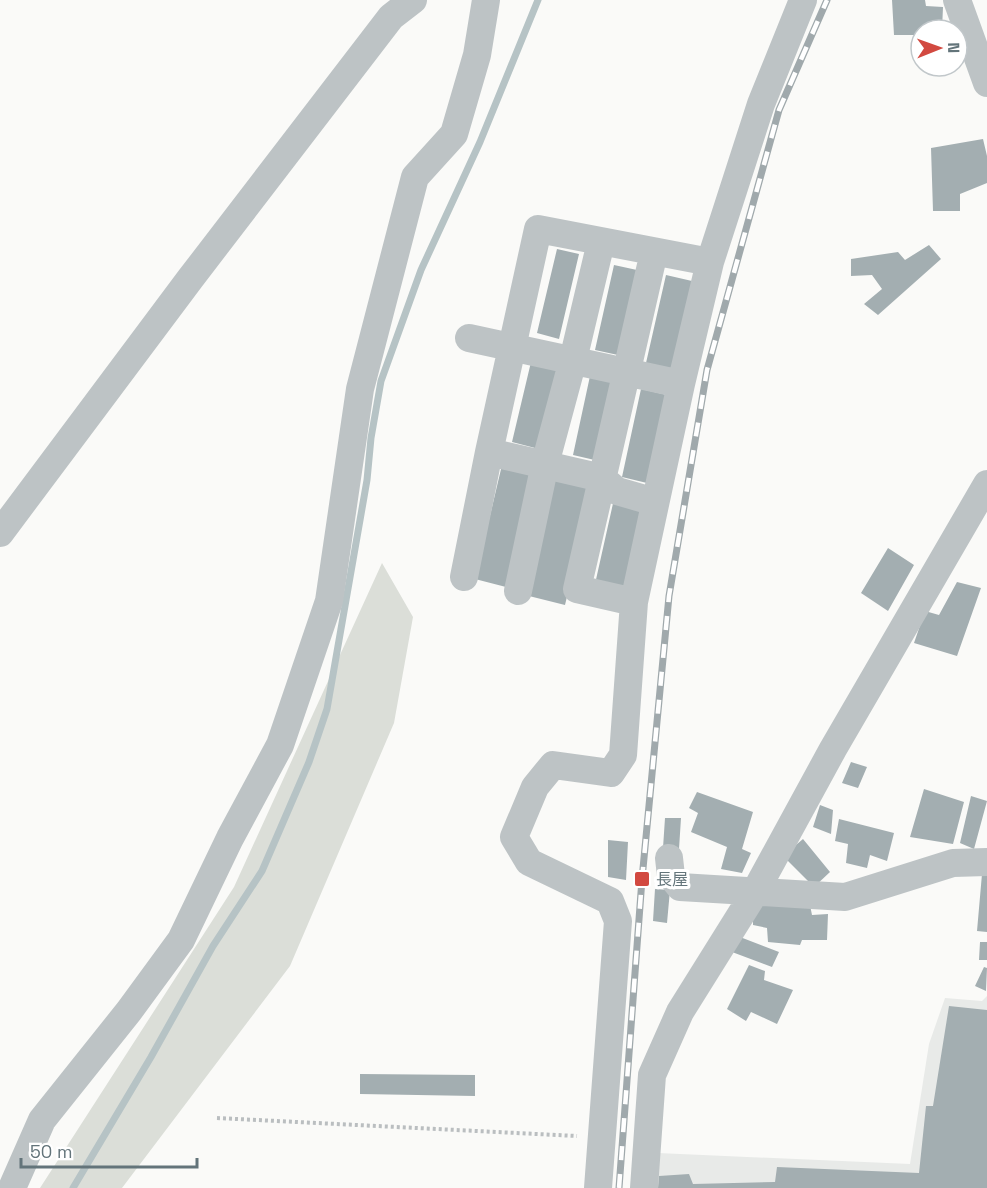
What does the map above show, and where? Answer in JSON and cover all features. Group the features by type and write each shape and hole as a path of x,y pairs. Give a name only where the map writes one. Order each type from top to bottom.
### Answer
{"street":[{"path":"0,534 190,279 390,17 413,0"},
{"path":"12,1188 42,1120 129,1011 181,940 230,838 280,745 328,601 360,390 415,177 454,134 477,55 486,0"},
{"path":"598,1188 618,921 610,901 529,862 514,837 536,787 553,765 611,773 623,755 634,602 710,262 761,104 803,0"},
{"path":"957,0 987,83"},
{"path":"464,577 538,229 710,262"},
{"path":"518,591 545,464 601,242"},
{"path":"634,602 577,589 654,252"},
{"path":"470,338 681,384"},
{"path":"489,452 602,478 617,491 655,502"},
{"path":"644,1188 652,1075 680,1012 755,891 839,738 987,484"},
{"path":"669,858 671,876 681,888 845,897 953,863 987,862"}],"path":[{"path":"217,1118 602,1137"}],"shaded area":[{"path":"382,563 413,617 394,723 290,966 122,1188 40,1188 234,887"},
{"path":"987,996 987,1188 656,1188 658,1153 910,1164 929,1044 945,998 982,1001"}],"building":[{"path":"892,0 925,0 926,6 943,7 943,18 909,18 909,35 894,35"},
{"path":"983,139 987,156 987,183 960,194 960,211 933,211 931,148"},
{"path":"929,245 941,259 878,315 864,304 882,289 872,275 851,276 851,259 898,252 905,260"},
{"path":"557,249 579,254 559,339 537,333"},
{"path":"614,265 637,270 618,355 595,350"},
{"path":"666,275 692,281 672,369 646,363"},
{"path":"531,362 559,369 539,449 512,442"},
{"path":"590,376 616,382 599,461 573,455"},
{"path":"641,389 667,395 647,483 622,477"},
{"path":"502,465 533,472 506,587 475,579"},
{"path":"555,479 593,489 565,605 529,596"},
{"path":"614,499 643,505 623,591 595,584"},
{"path":"888,548 914,565 888,611 861,593"},
{"path":"957,582 981,588 957,656 914,643 925,611 939,615"},
{"path":"851,762 867,767 858,788 842,783"},
{"path":"924,789 964,802 953,844 910,837"},
{"path":"697,792 753,812 742,849 751,853 742,873 721,869 727,847 691,832 698,813 689,808"},
{"path":"971,796 987,801 974,849 960,843"},
{"path":"820,805 833,810 831,834 813,827"},
{"path":"665,818 681,818 679,849 663,848"},
{"path":"839,819 894,833 887,861 870,855 867,868 846,863 848,844 835,841"},
{"path":"803,839 830,872 814,887 783,856"},
{"path":"608,840 628,842 626,880 608,877"},
{"path":"982,874 987,874 987,932 977,931"},
{"path":"655,889 670,890 667,923 653,921"},
{"path":"763,900 810,905 812,915 828,914 827,940 802,940 800,945 768,942 767,928 753,925 753,916"},
{"path":"740,937 779,952 772,967 732,952"},
{"path":"980,942 987,942 987,960 979,960"},
{"path":"749,965 765,971 764,980 793,990 777,1024 751,1012 746,1021 727,1009"},
{"path":"984,967 987,968 986,991 975,986"},
{"path":"949,1006 987,1010 987,1188 658,1188 659,1176 689,1174 693,1184 775,1182 777,1167 919,1173 926,1106 933,1106"},
{"path":"360,1074 475,1075 475,1096 360,1094"}],"waterway":[{"path":"73,1188 151,1057 213,946 262,871 309,762 327,709 367,480 371,438 381,381 421,270 480,142 538,0"}],"railway":[{"path":"619,1188 642,879 669,596 707,370 779,110 827,0"}],"place":[{"name":"長屋","path":"642,879"}]}
